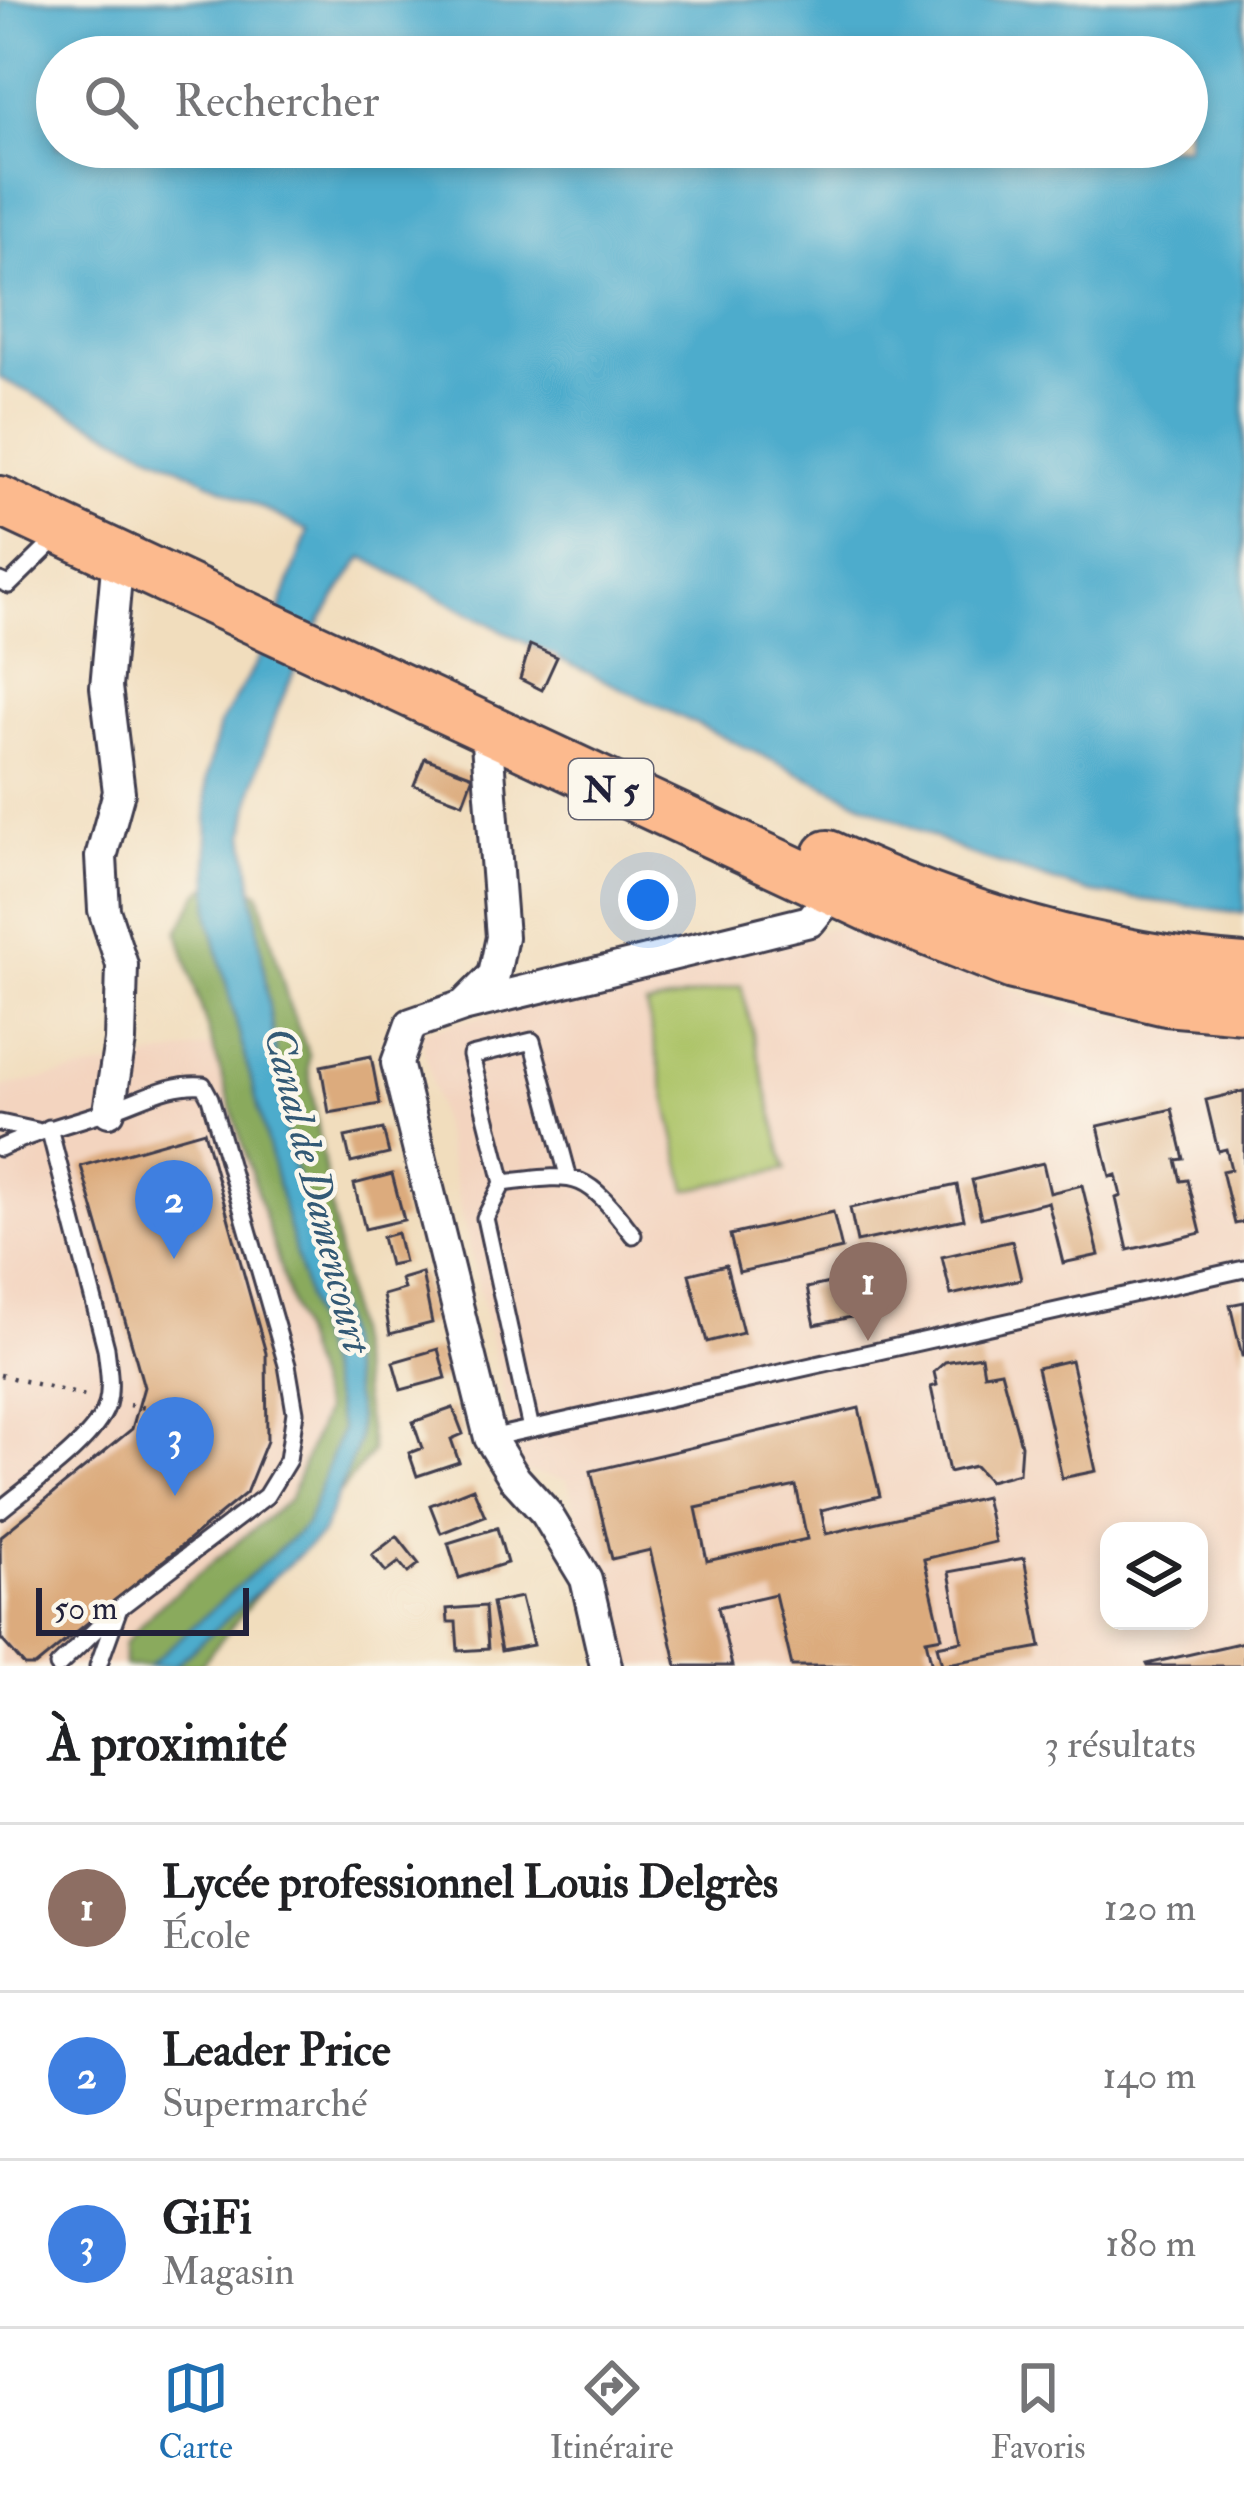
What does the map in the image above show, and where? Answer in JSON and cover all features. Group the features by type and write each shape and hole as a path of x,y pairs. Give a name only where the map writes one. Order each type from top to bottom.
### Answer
{"main road":[{"name":"N 5","path":"0,468 848,865 1017,927 1164,963 1244,969"},
{"name":"N 5","path":"0,501 833,893 1013,965 1166,1001 1244,1008"}],"street":[{"path":"109,1111 120,1041 122,965 104,910 101,857 119,792 106,687 118,556"},
{"path":"463,1006 494,975 502,937 486,730"},
{"path":"606,1666 586,1579 546,1513 514,1479 490,1438 397,1063 411,1024 463,1006 810,921 833,893"}],"lane":[{"path":"0,581 9,585 64,531"},
{"path":"531,1429 485,1218 503,1183 471,1056 532,1040 568,1175"},
{"path":"0,1148 183,1084 203,1085 287,1364 295,1412 288,1460 266,1496 119,1608 58,1666"},
{"path":"0,1123 43,1130"},
{"path":"3,1508 96,1427 110,1385 106,1348 56,1159 43,1130"},
{"path":"503,1183 568,1175 603,1196 633,1234"},
{"path":"490,1438 1244,1269"},
{"path":"98,1666 119,1608"}],"path":[{"path":"0,1376 165,1411"}],"shaded area":[{"path":"842,925 1076,1013 1244,1034 1244,1666 619,1666 567,1480 521,1471 420,1032"},
{"path":"215,1045 324,1412 289,1500 153,1611 124,1644 124,1666 0,1666 0,1087"}],"green space":[{"path":"231,874 259,893 289,1005 309,1054 372,1452 200,1666 124,1666 124,1644 153,1611 289,1500 324,1412 178,932 199,892"},
{"path":"741,985 786,1169 687,1190 646,1006"}],"water":[{"path":"0,0 1244,0 1244,913 1091,893 969,854 530,645 363,557 321,621 287,688 261,760 245,834 289,1151 339,1316 358,1443 322,1534 174,1666 149,1666 306,1525 341,1430 210,920 206,779 219,725 266,647 308,531 0,378"}],"building":[{"path":"530,645 557,657 542,690 520,679"},
{"path":"425,758 473,776 463,803 414,785"},
{"path":"371,1056 380,1104 329,1113 321,1066"},
{"path":"1244,1091 1244,1222 1235,1224 1222,1171 1231,1169 1226,1149 1218,1151 1206,1100"},
{"path":"1172,1109 1184,1159 1176,1160 1181,1181 1188,1180 1201,1233 1128,1250 1116,1198 1121,1196 1116,1175 1110,1177 1098,1126"},
{"path":"383,1129 389,1154 351,1163 345,1137"},
{"path":"204,1131 266,1353 267,1441 246,1493 35,1666 25,1666 1,1639 0,1537 132,1429 144,1387 81,1166"},
{"path":"1043,1163 1050,1193 1082,1185 1099,1255 1063,1263 1048,1202 981,1218 972,1180"},
{"path":"392,1174 404,1220 365,1229 354,1184"},
{"path":"957,1185 964,1219 857,1242 850,1208"},
{"path":"833,1212 842,1249 739,1272 730,1235"},
{"path":"397,1233 404,1262 389,1265 382,1237"},
{"path":"1012,1241 1021,1279 951,1295 942,1257"},
{"path":"726,1265 743,1333 707,1342 689,1274"},
{"path":"878,1272 887,1309 815,1325 807,1288"},
{"path":"422,1273 432,1323 390,1334 383,1295 404,1289 401,1279"},
{"path":"1244,1302 1244,1356 1242,1356 1230,1305"},
{"path":"438,1349 446,1378 401,1390 393,1362"},
{"path":"981,1356 984,1374 1001,1371 1021,1445 1019,1473 989,1481 975,1466 949,1472 931,1387 937,1385 934,1372 945,1362"},
{"path":"1071,1360 1096,1471 1062,1478 1037,1368"},
{"path":"453,1408 463,1434 451,1439 459,1462 417,1476 409,1453 422,1448 413,1422"},
{"path":"859,1408 880,1496 821,1510 826,1534 985,1497 995,1542 924,1559 942,1637 926,1640 932,1666 792,1666 775,1594 718,1607 732,1666 677,1666 650,1550 612,1559 591,1471","holes":["796,1486 807,1539 707,1561 696,1508"]},
{"path":"473,1488 485,1516 441,1533 430,1505"},
{"path":"497,1528 507,1563 459,1578 448,1543"},
{"path":"397,1536 419,1564 408,1573 399,1562 386,1572 372,1555"},
{"path":"1024,1558 1041,1647 942,1665 937,1646 962,1641 949,1572"},
{"path":"521,1597 533,1645 501,1651 492,1603"},
{"path":"485,1606 488,1649 458,1651 456,1622 448,1622 447,1609"},
{"path":"1244,1642 1244,1666 1147,1664"}],"place":[{"name":"Leader Price","path":"174,1259"},
{"name":"Lycée professionnel Louis Delgrès","path":"868,1341"},
{"name":"GiFi","path":"175,1496"}],"water label":[{"name":"Canal de Damencourt","path":"319,1190"}]}
